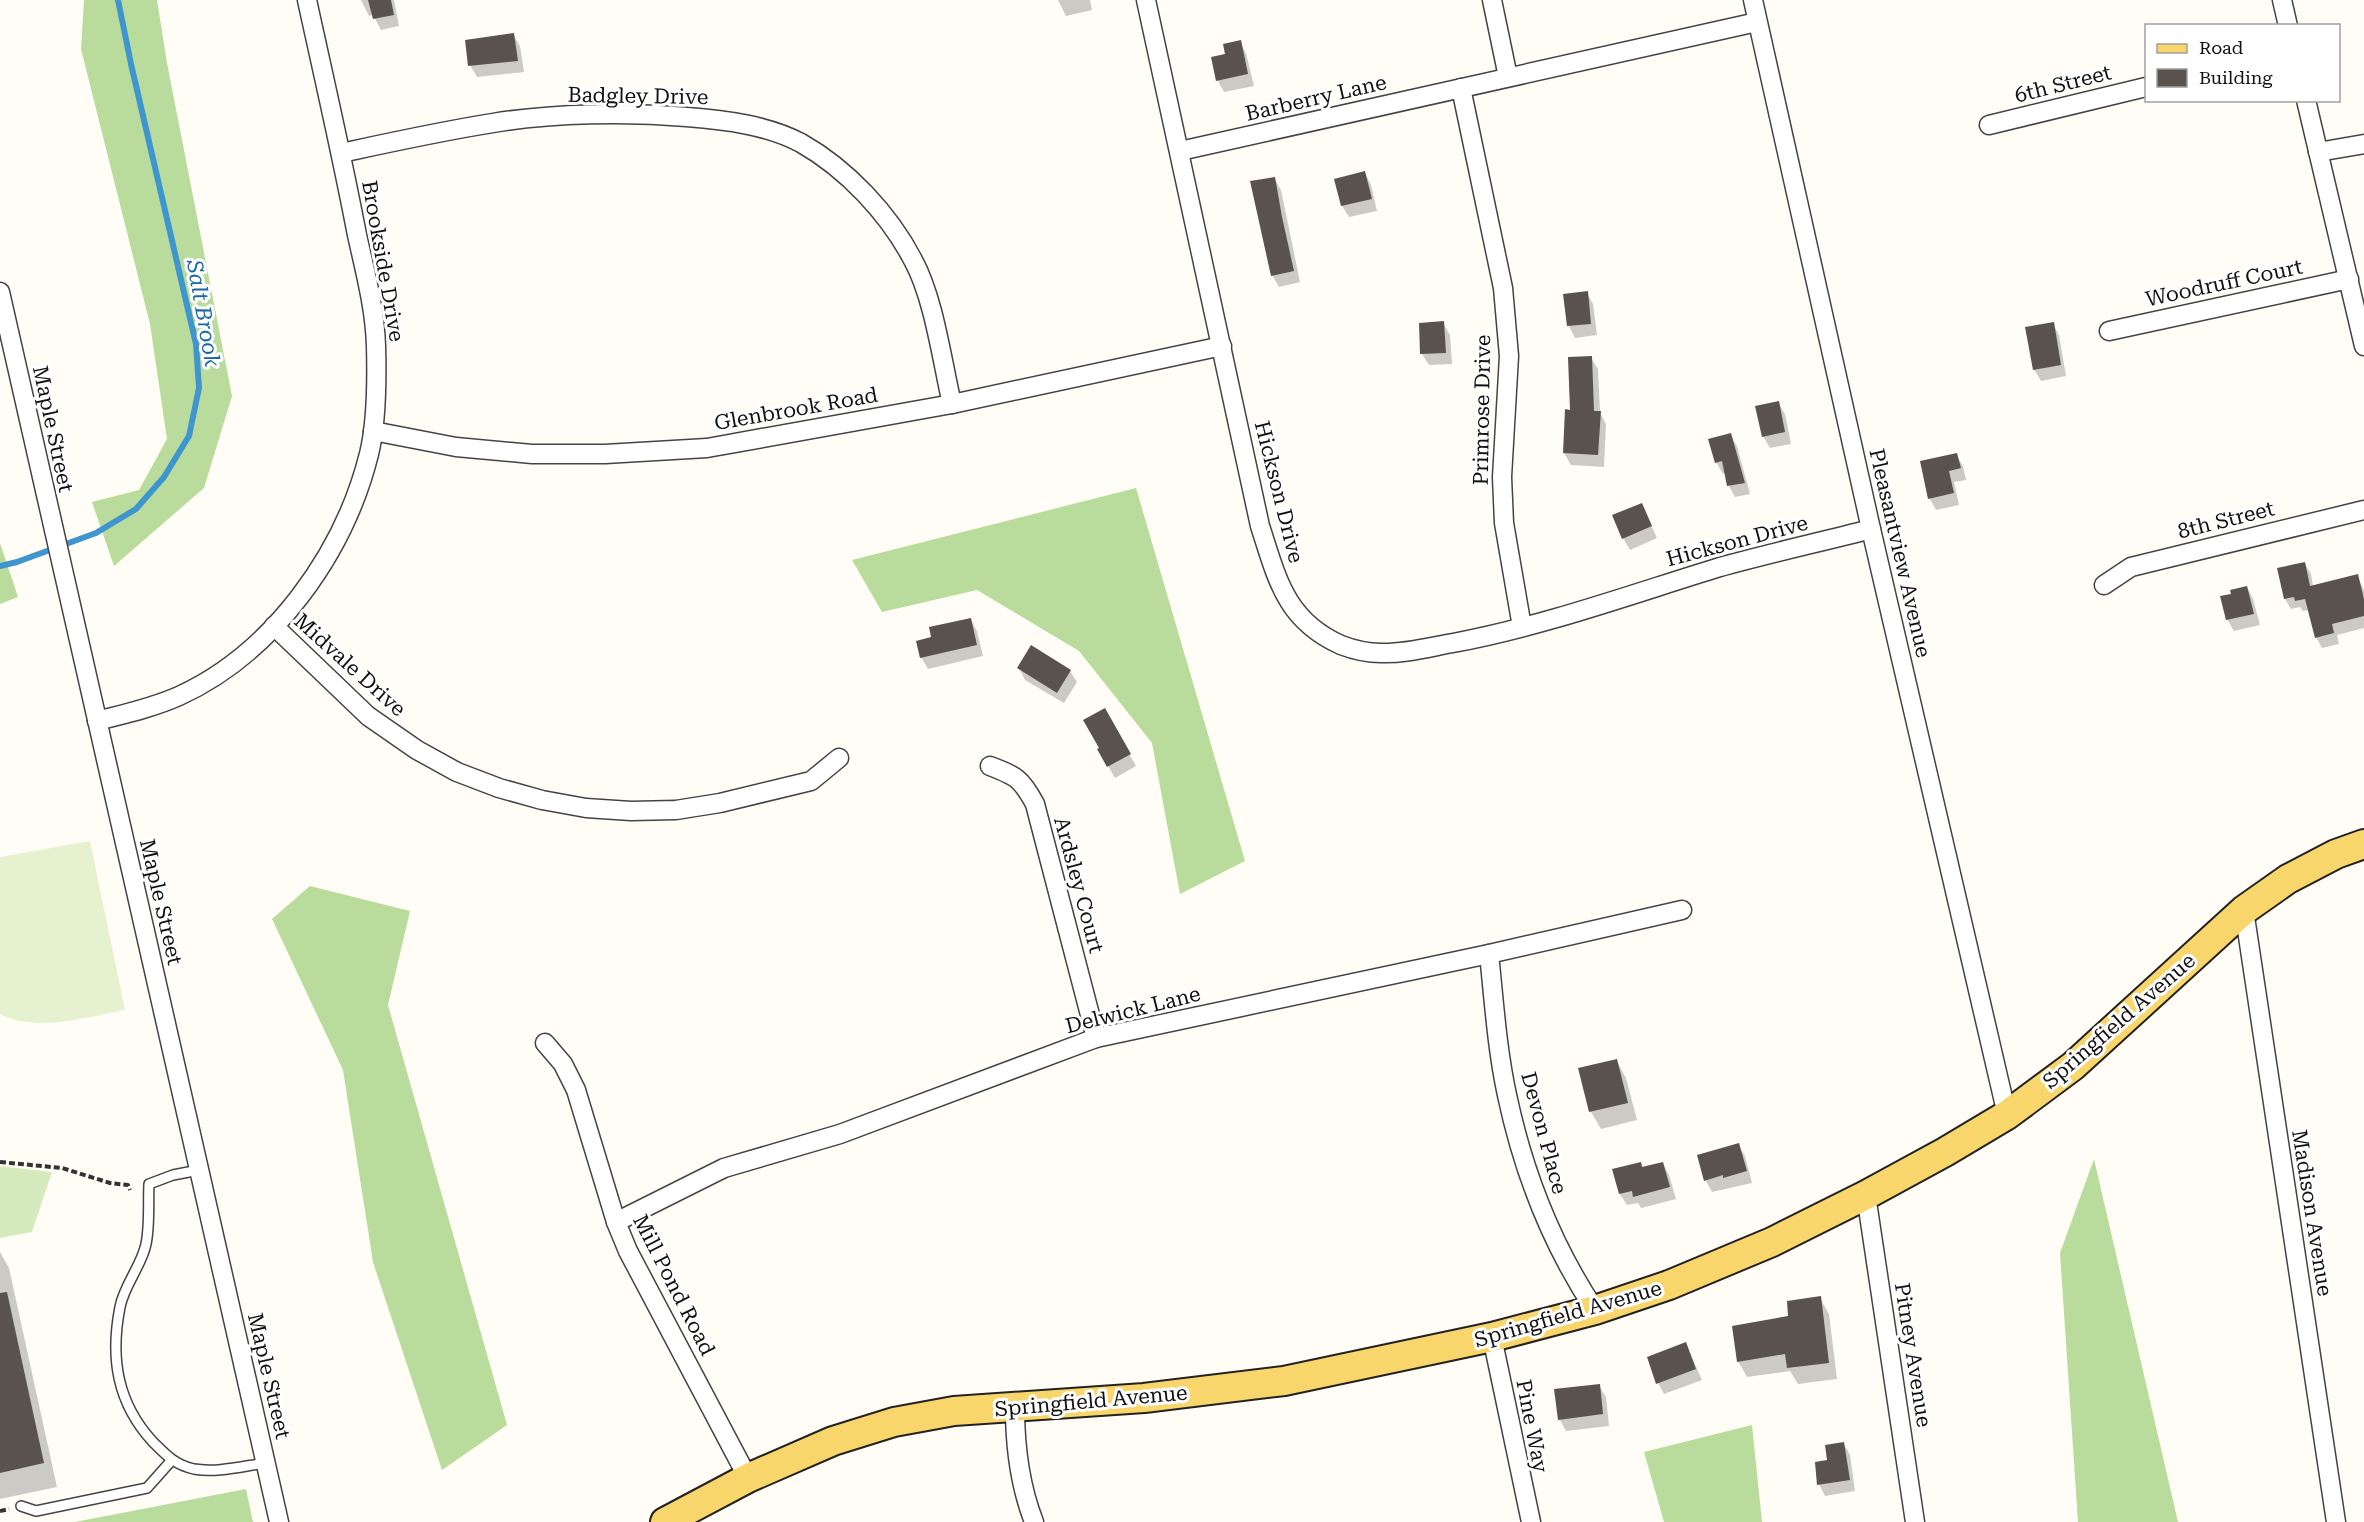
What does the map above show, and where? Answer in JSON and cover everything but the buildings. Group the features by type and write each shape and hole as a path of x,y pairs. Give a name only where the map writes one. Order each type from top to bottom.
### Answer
{"main road":[{"name":"Springfield Avenue","path":"665,1522 748,1478 832,1441 894,1422 954,1411 1144,1398 1284,1381 1492,1337 1595,1310 1689,1277 1772,1242 1866,1195 1945,1152 2007,1114 2073,1066 2244,910 2288,879 2364,844"}],"street":[{"name":"Brookside Drive","path":"97,721 154,706 201,684 243,655 274,626 316,573 341,530 357,492 369,454 373,431 376,345 373,313 342,153 307,0"},
{"name":"Hickson Drive","path":"1146,0 1260,526 1282,592 1293,609 1324,636 1360,651 1382,653 1461,642 1522,627 1723,567 1871,529"},
{"path":"1492,0 1508,77 1757,22"},
{"name":"Pleasantview Avenue","path":"1753,0 1871,529 2007,1114"},
{"path":"2282,0 2288,24"},
{"name":"Barberry Lane","path":"1180,152 1508,77"},
{"name":"6th Street","path":"1989,125 2145,87"},
{"name":"Primrose Drive","path":"1461,88 1503,288 1509,356 1502,477 1504,523 1522,627"},
{"path":"2306,102 2364,346"},
{"name":"Badgley Drive","path":"342,153 495,122 569,116 657,115 718,119 766,129 801,143 830,163 856,186 898,233 915,262 927,292 952,404"},
{"path":"2318,152 2364,144"},
{"name":"Woodruff Court","path":"2109,331 2349,279"},
{"name":"Maple Street","path":"0,292 279,1522"},
{"name":"Glenbrook Road","path":"373,431 456,447 532,454 605,454 707,448 952,404 1222,346"},
{"name":"8th Street","path":"2104,585 2131,567 2364,510"},
{"name":"Midvale Drive","path":"274,626 368,716 417,750 467,776 542,800 586,808 631,811 687,808 720,803 811,781 839,758"},
{"name":"Ardsley Court","path":"990,766 1014,775 1026,787 1035,804 1096,1038"},
{"name":"Delwick Lane","path":"616,1222 724,1168 840,1134 1096,1038 1489,954 1682,910"},
{"name":"Madison Avenue","path":"2244,910 2336,1522"},
{"name":"Devon Place","path":"1489,954 1507,1095 1534,1193 1575,1280 1595,1310"},
{"name":"Mill Pond Road","path":"545,1043 563,1064 576,1090 616,1222 628,1251 748,1478"},
{"name":"Pitney Avenue","path":"1866,1195 1915,1522"},
{"name":"Pine Way","path":"1492,1337 1531,1522"},
{"path":"1015,1408 1015,1431 1024,1496 1034,1522"}],"lane":[{"path":"199,1170 173,1175 149,1184 146,1245 121,1304 117,1330 120,1384 128,1407 139,1427 171,1461 194,1469 219,1470 267,1463"},
{"path":"21,1506 36,1511 147,1488 171,1461"}],"path":[{"path":"0,1162 62,1168 110,1183 128,1185 130,1190"}],"green space":[{"path":"84,0 157,0 167,63 232,396 204,488 114,566 92,502 139,490 167,439 150,324 81,49"},
{"path":"1136,488 1245,861 1180,894 1152,743 1079,651 977,590 882,612 852,560"},
{"path":"0,543 18,597 0,604"},
{"path":"90,841 125,1010 45,1023 14,1020 0,1014 0,857"},
{"path":"310,886 410,911 388,1005 507,1425 442,1470 373,1262 343,1070 272,919"},
{"path":"2094,1159 2178,1522 2078,1522 2060,1253"},
{"path":"0,1166 52,1172 32,1232 0,1238"},
{"path":"1752,1425 1762,1522 1664,1522 1644,1452"},
{"path":"246,1489 253,1522 75,1522"}],"waterway":[{"name":"Salt Brook","path":"0,566 96,533 136,509 164,477 189,436 199,388 196,344 118,0"}]}
